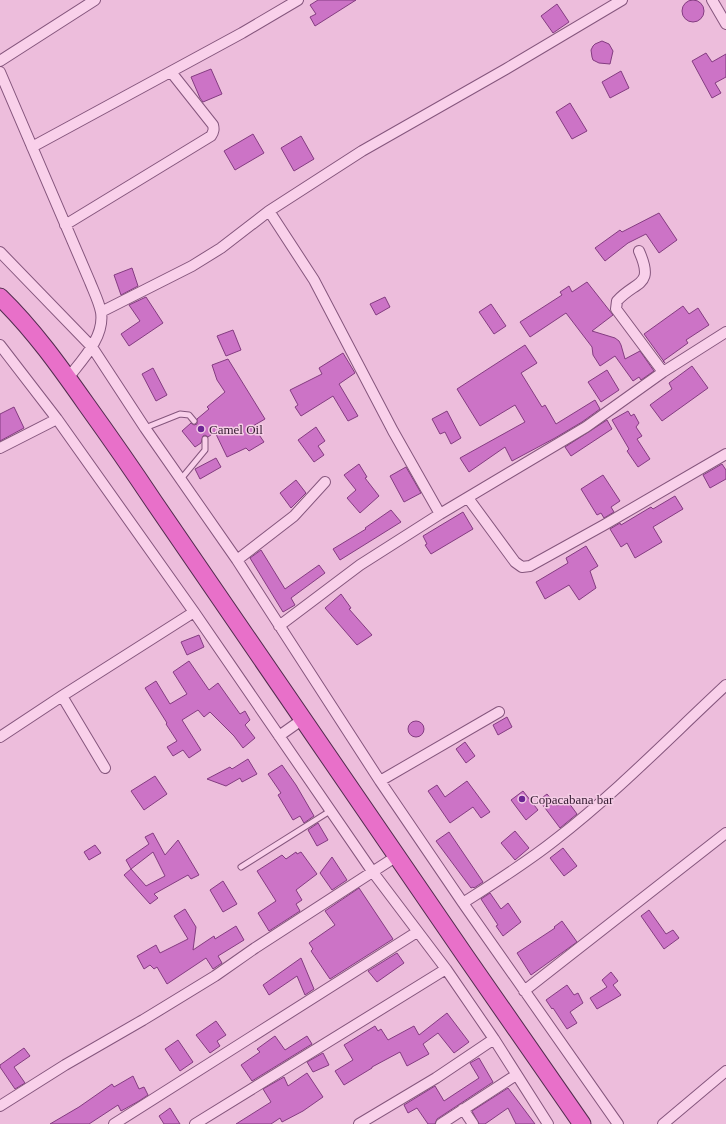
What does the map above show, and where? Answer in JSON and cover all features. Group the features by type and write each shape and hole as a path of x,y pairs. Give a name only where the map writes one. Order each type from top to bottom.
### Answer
{"highway":[{"path":"1,301 28,326 117,446 582,1124"}],"street":[{"path":"0,61 95,0"},
{"path":"32,147 242,33 298,0"},
{"path":"101,312 192,266 222,248 269,211 362,151 506,69 622,0"},
{"path":"712,0 726,24"},
{"path":"0,72 90,282 101,312 100,324 92,347 68,378"},
{"path":"65,225 211,136 214,129 213,125 171,72"},
{"path":"269,211 314,280 393,431 440,514"},
{"path":"639,251 645,265 644,275 638,284 617,301 616,309 663,372"},
{"path":"0,252 92,347 145,428 237,560 380,781 524,991 618,1124"},
{"path":"279,626 360,565 440,514 586,427 663,372 726,332"},
{"path":"0,345 57,419 194,612 372,871 446,969 494,1039 548,1124"},
{"path":"0,448 57,419"},
{"path":"468,498 515,562 522,567 530,566 726,454"},
{"path":"237,560 294,516 325,482"},
{"path":"0,737 194,612"},
{"path":"463,903 507,876 556,839 632,774 726,685"},
{"path":"62,696 105,768"},
{"path":"380,781 499,712"},
{"path":"279,736 303,719"},
{"path":"524,991 726,833"},
{"path":"0,1106 65,1065 143,1020 214,976 397,856"},
{"path":"114,1124 417,932"},
{"path":"195,1124 446,969"},
{"path":"359,1124 436,1078 494,1039"},
{"path":"663,1124 726,1071"},
{"path":"441,1124 516,1075"},
{"path":"463,1109 473,1124"}],"lane":[{"path":"145,428 180,414 189,415 194,421"},
{"path":"181,479 206,450 205,439"},
{"path":"241,867 330,811"}],"building":[{"path":"318,0 356,0 315,26 310,17 316,14 310,5"},
{"path":"693,0 701,3 704,11 701,19 693,22 685,19 682,11 685,3"},
{"path":"557,4 569,22 553,33 541,16"},
{"path":"602,41 609,44 613,51 610,64 599,63 593,60 591,50 595,44"},
{"path":"706,53 712,62 726,54 726,77 715,83 721,93 712,98 692,61"},
{"path":"211,69 222,94 203,102 191,77"},
{"path":"621,71 629,88 610,98 602,82"},
{"path":"570,103 587,131 572,139 556,112"},
{"path":"253,134 264,153 235,170 224,151"},
{"path":"301,136 314,159 294,171 281,148"},
{"path":"659,213 677,240 659,253 646,234 628,243 605,261 595,248 620,230 622,232"},
{"path":"132,268 138,286 121,295 114,275"},
{"path":"587,282 613,315 592,331 615,338 619,341 625,359 640,351 654,371 641,380 639,377 633,381 615,356 600,366 593,355 592,347 566,313 530,337 520,322 562,295 560,292 569,286 572,292"},
{"path":"146,297 163,323 129,346 121,334 140,321 129,305"},
{"path":"385,297 390,307 376,315 370,304"},
{"path":"491,304 506,326 494,334 479,312"},
{"path":"683,306 689,314 698,308 709,325 686,340 688,343 663,361 644,334"},
{"path":"233,330 241,350 226,356 217,336"},
{"path":"525,345 537,363 521,373 542,407 545,405 556,424 595,400 600,409 555,438 512,461 505,447 469,472 460,458 525,422 515,405 480,426 457,389"},
{"path":"343,353 355,373 339,384 358,416 348,421 333,396 301,416 295,407 298,405 290,390 322,374 319,368"},
{"path":"228,359 265,419 253,426 264,442 249,451 246,448 227,457 215,432 208,437 205,435 203,436 201,443 195,447 182,431 191,423 194,425 197,424 197,419 209,409 207,407 225,392 217,380 212,365"},
{"path":"692,366 708,388 662,421 650,405 672,389 669,383"},
{"path":"153,368 167,395 156,401 142,374"},
{"path":"607,370 619,390 601,402 588,382"},
{"path":"14,407 24,428 0,441 0,414"},
{"path":"447,411 461,438 451,444 445,432 440,434 432,419"},
{"path":"628,411 631,416 634,414 639,423 636,427 642,436 637,439 650,459 638,467 627,451 629,449 612,420"},
{"path":"607,420 612,429 571,456 565,447"},
{"path":"316,427 325,441 318,446 324,455 314,462 298,440"},
{"path":"216,458 221,467 200,479 195,469"},
{"path":"359,464 367,477 365,478 379,496 360,513 347,498 356,490 344,475"},
{"path":"722,464 726,470 726,479 710,488 703,475"},
{"path":"406,467 421,493 404,502 390,476"},
{"path":"603,475 620,501 611,507 614,512 604,518 601,513 597,515 581,489"},
{"path":"296,480 306,493 291,508 280,493"},
{"path":"675,496 683,509 653,527 662,542 635,558 627,543 621,547 610,529 620,523 621,525 651,507 653,509"},
{"path":"391,510 401,522 340,560 333,549 366,529 365,528"},
{"path":"463,512 473,529 431,554 425,545 427,544 423,536"},
{"path":"586,546 598,566 590,571 596,588 579,600 569,585 545,599 536,582 568,563 566,558"},
{"path":"261,550 285,589 319,565 325,573 291,598 295,605 283,612 250,558"},
{"path":"341,594 351,608 349,609 372,635 357,645 325,608"},
{"path":"199,635 204,647 187,655 181,642"},
{"path":"189,661 209,690 218,683 240,714 245,711 250,720 245,725 255,738 243,748 234,736 210,712 204,717 198,710 182,720 201,750 189,758 183,750 173,756 167,747 177,741 145,688 156,681 170,704 187,694 173,672"},
{"path":"507,717 512,727 498,735 493,725"},
{"path":"413,721 419,721 424,726 422,735 419,737 413,737 408,732 408,726"},
{"path":"465,742 475,756 466,763 456,749"},
{"path":"248,759 257,774 242,782 240,778 226,786 207,779 230,767 232,769"},
{"path":"282,765 296,785 314,816 304,823 300,816 293,820 278,795 281,793 268,774"},
{"path":"155,776 167,794 144,810 131,791"},
{"path":"467,781 490,812 481,818 473,807 450,823 428,791 437,785 445,797"},
{"path":"523,791 538,810 526,820 511,800"},
{"path":"547,794 557,806 566,799 577,814 560,828 539,800"},
{"path":"318,823 328,840 317,846 308,830"},
{"path":"515,831 529,848 515,860 501,843"},
{"path":"449,832 483,882 474,888 471,888 436,841"},
{"path":"153,833 165,855 178,840 199,875 191,879 188,875 154,894 158,898 150,904 124,875 131,869 126,860 149,844 145,837","holes":["153,852 165,876 146,886 131,869"]},
{"path":"95,845 101,853 89,860 84,852"},
{"path":"563,848 577,866 564,876 550,858"},
{"path":"296,852 297,854 301,852 317,874 296,890 302,900 296,904 300,911 269,931 258,913 276,901 257,871 282,855 286,859"},
{"path":"332,857 347,880 332,890 320,873"},
{"path":"223,881 237,904 223,912 210,890"},
{"path":"359,888 393,939 330,979 311,951 313,949 309,943 335,925 325,911"},
{"path":"490,893 501,909 508,903 521,922 503,936 496,926 498,925 481,899"},
{"path":"185,909 196,927 193,950 214,936 215,939 236,926 244,940 218,956 222,963 213,969 206,958 167,984 157,967 154,969 150,965 144,969 137,956 156,945 160,953 188,939 174,916"},
{"path":"649,910 666,934 673,930 679,938 664,949 641,916"},
{"path":"562,921 577,942 531,975 517,953 555,928 554,927"},
{"path":"397,953 404,963 377,982 368,971"},
{"path":"301,958 314,989 305,995 297,976 269,995 263,985"},
{"path":"611,972 618,981 613,985 621,995 597,1009 590,998 607,987 602,980"},
{"path":"567,985 574,995 578,993 583,1003 570,1012 577,1023 567,1029 546,1000"},
{"path":"447,1013 469,1042 454,1053 438,1033 423,1044 429,1054 407,1066 400,1052 372,1067 344,1085 335,1071 353,1060 344,1045 375,1026 378,1031 381,1029 388,1040 414,1026 419,1035"},
{"path":"216,1021 226,1035 217,1041 220,1046 210,1053 196,1035"},
{"path":"275,1036 285,1050 307,1036 312,1044 252,1081 241,1065 260,1052 257,1049"},
{"path":"178,1040 193,1062 180,1071 165,1049"},
{"path":"24,1048 30,1056 14,1067 25,1083 15,1089 0,1065"},
{"path":"323,1053 329,1065 313,1072 307,1062"},
{"path":"479,1058 493,1082 437,1119 435,1124 428,1124 417,1108 408,1113 404,1105 435,1086 444,1101 479,1078 470,1063"},
{"path":"307,1073 323,1097 303,1111 282,1122 280,1118 271,1124 236,1124 271,1102 263,1089 284,1077 288,1086"},
{"path":"133,1076 139,1089 144,1087 148,1095 139,1101 121,1111 118,1105 89,1124 50,1124 79,1107 112,1084 114,1087"},
{"path":"508,1088 535,1124 516,1124 508,1108 485,1124 479,1124 472,1111"},
{"path":"170,1108 180,1124 164,1124 159,1116"}],"place":[{"name":"Camel Oil","path":"201,429"},
{"name":"Copacabana bar","path":"522,799"}]}
